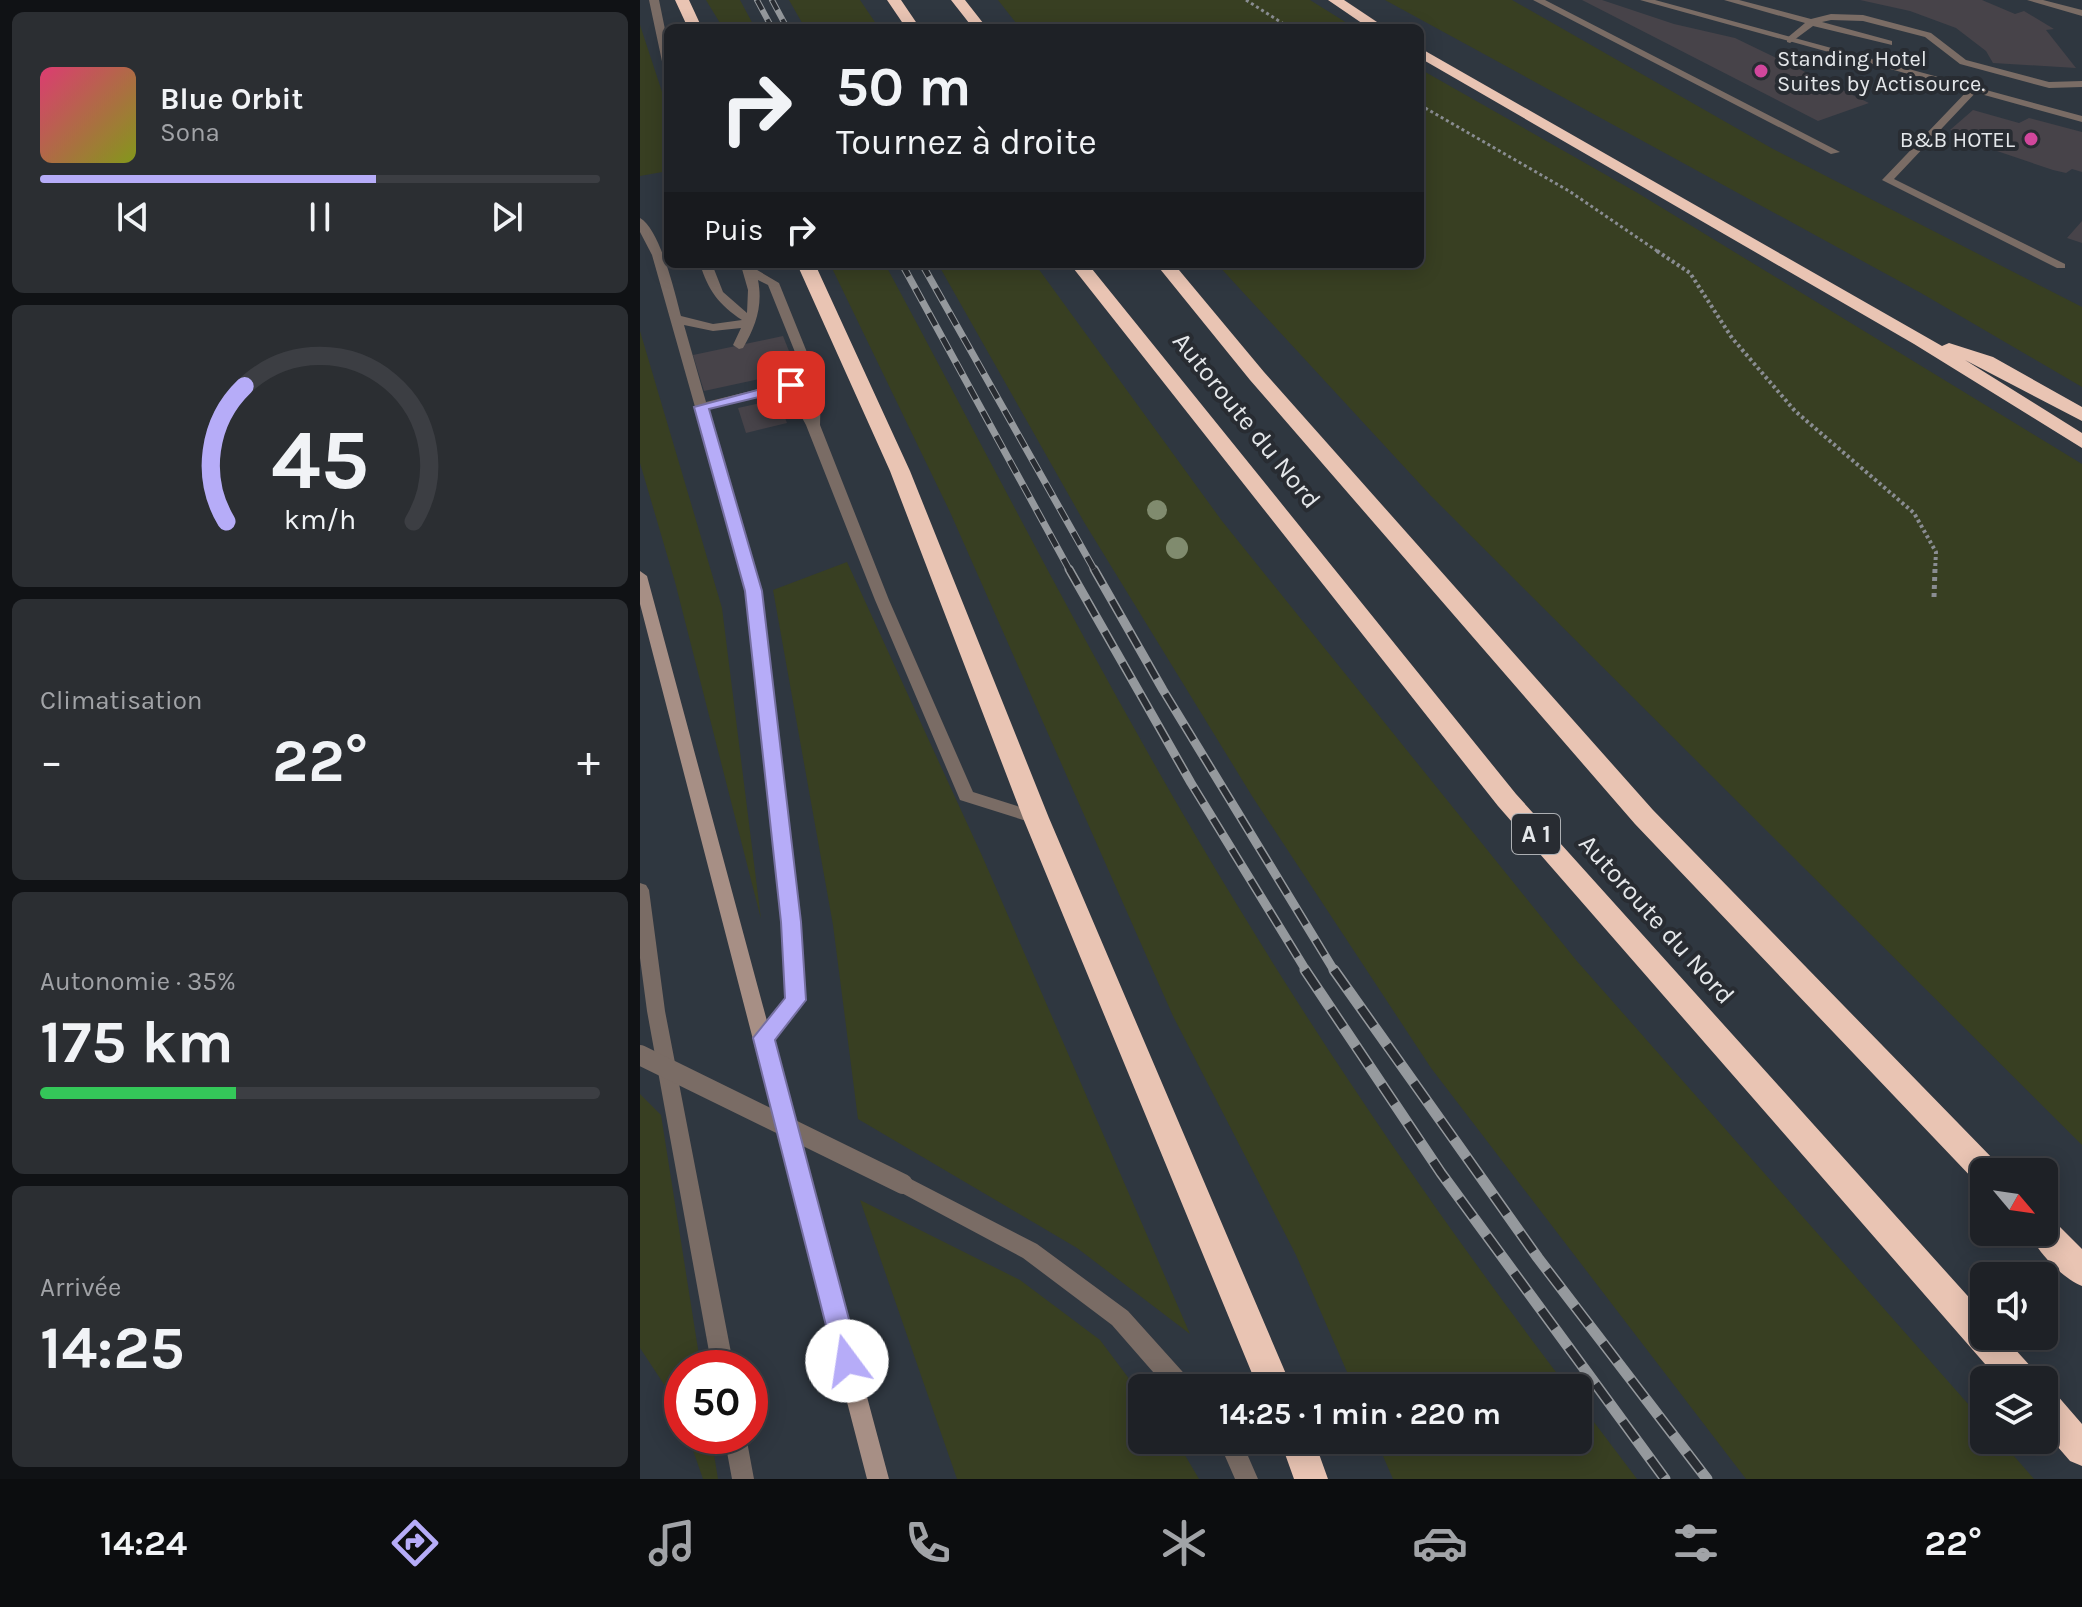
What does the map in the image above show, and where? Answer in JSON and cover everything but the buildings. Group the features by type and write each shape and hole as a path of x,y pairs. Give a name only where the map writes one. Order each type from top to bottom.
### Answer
{"highway":[{"path":"682,0 693,24"},
{"path":"894,0 910,24"},
{"path":"958,0 977,24"},
{"path":"1335,0 1373,24"},
{"path":"1424,54 1920,340 2082,442"},
{"path":"808,268 900,471 1036,818 1269,1374"},
{"name":"Autoroute du Nord","path":"1082,268 1507,800 2009,1366"},
{"name":"Autoroute du Nord","path":"1168,268 1257,376 1644,817 1973,1158"},
{"path":"1920,340 1986,361 2082,415"},
{"path":"2058,1246 2082,1271"},
{"path":"2058,1422 2082,1449"},
{"path":"1302,1454 1311,1479"}],"main road":[{"path":"640,576 878,1479"},
{"path":"753,591 791,922 795,1000 764,1038"}],"street":[{"path":"654,0 664,47"},
{"path":"1538,0 1835,152"},
{"path":"1645,0 2082,119"},
{"path":"1729,0 1889,43"},
{"path":"2032,0 2082,13"},
{"path":"1790,40 1812,22 1831,17 1863,18 1928,35 1963,62 2049,85 2082,84"},
{"path":"1974,89 1887,180 2061,266"},
{"path":"640,221 663,252"},
{"path":"666,268 676,318 753,591"},
{"path":"707,268 714,293 726,306 751,321"},
{"path":"739,345 751,321 756,288 747,268"},
{"path":"747,268 773,283 815,387 813,425"},
{"path":"676,318 711,330 727,329 751,321"},
{"path":"701,407 753,387 791,385 813,425 882,600 966,796 1036,818"},
{"path":"640,890 656,1011 720,1350"},
{"path":"640,1055 903,1184 1030,1251 1120,1318 1170,1374"},
{"path":"738,1454 743,1479"},
{"path":"1235,1454 1247,1479"}],"path":[{"path":"1246,0 1284,24"},
{"path":"1424,107 1569,191 1690,273 1732,338 1795,411 1914,513 1936,552 1934,597"}],"shaded area":[{"path":"640,0 2082,0 2082,1479 640,1479"}],"green space":[{"path":"706,0 740,0 753,24 721,24"},
{"path":"789,0 860,0 876,24 803,24"},
{"path":"998,0 1310,0 1349,24 1017,24"},
{"path":"1385,0 1512,0 1773,149 2082,307 2082,387 1921,293"},
{"path":"640,25 664,98 664,172 640,176"},
{"path":"1424,71 1636,192 2082,464 2082,1145 1431,496 1221,268 1424,268"},
{"path":"832,268 887,268 1101,669 1239,908 1397,1152 1558,1374 1348,1374 1296,1255 1173,1016 950,512"},
{"path":"940,268 1038,268 1222,521 1576,960 1970,1406 1970,1454 2012,1454 2034,1479 1746,1479 1431,1068 1252,796 1084,522"},
{"path":"640,331 722,608 761,919 675,582 640,463"},
{"path":"847,562 983,858 1190,1334 1077,1248 858,1119 833,925 773,590"},
{"path":"640,1094 661,1115 698,1350 664,1350 664,1384 640,1348"},
{"path":"860,1200 1020,1280 1100,1340 1128,1377 1128,1454 1184,1454 1199,1479 957,1479"},
{"path":"1592,1420 1637,1479 1393,1479 1382,1454 1592,1454"},
{"path":"694,1454 714,1454 718,1479 703,1479"}],"railway":[{"path":"757,0 770,24"},
{"path":"772,0 785,24"},
{"path":"904,268 1070,571"},
{"path":"924,268 1095,571"},
{"path":"1069,569 1191,783 1307,972"},
{"path":"1094,569 1163,690 1335,972"},
{"path":"1305,970 1441,1173 1665,1479"},
{"path":"1334,970 1538,1258 1707,1479"}],"place":[{"name":"Standing Hotel Suites by Actisource.","path":"1761,71"},
{"name":"B&B HOTEL","path":"2031,139"}],"route":[{"path":"791,385 701,407 753,591 791,922 795,1000 764,1038 847,1361"}]}
